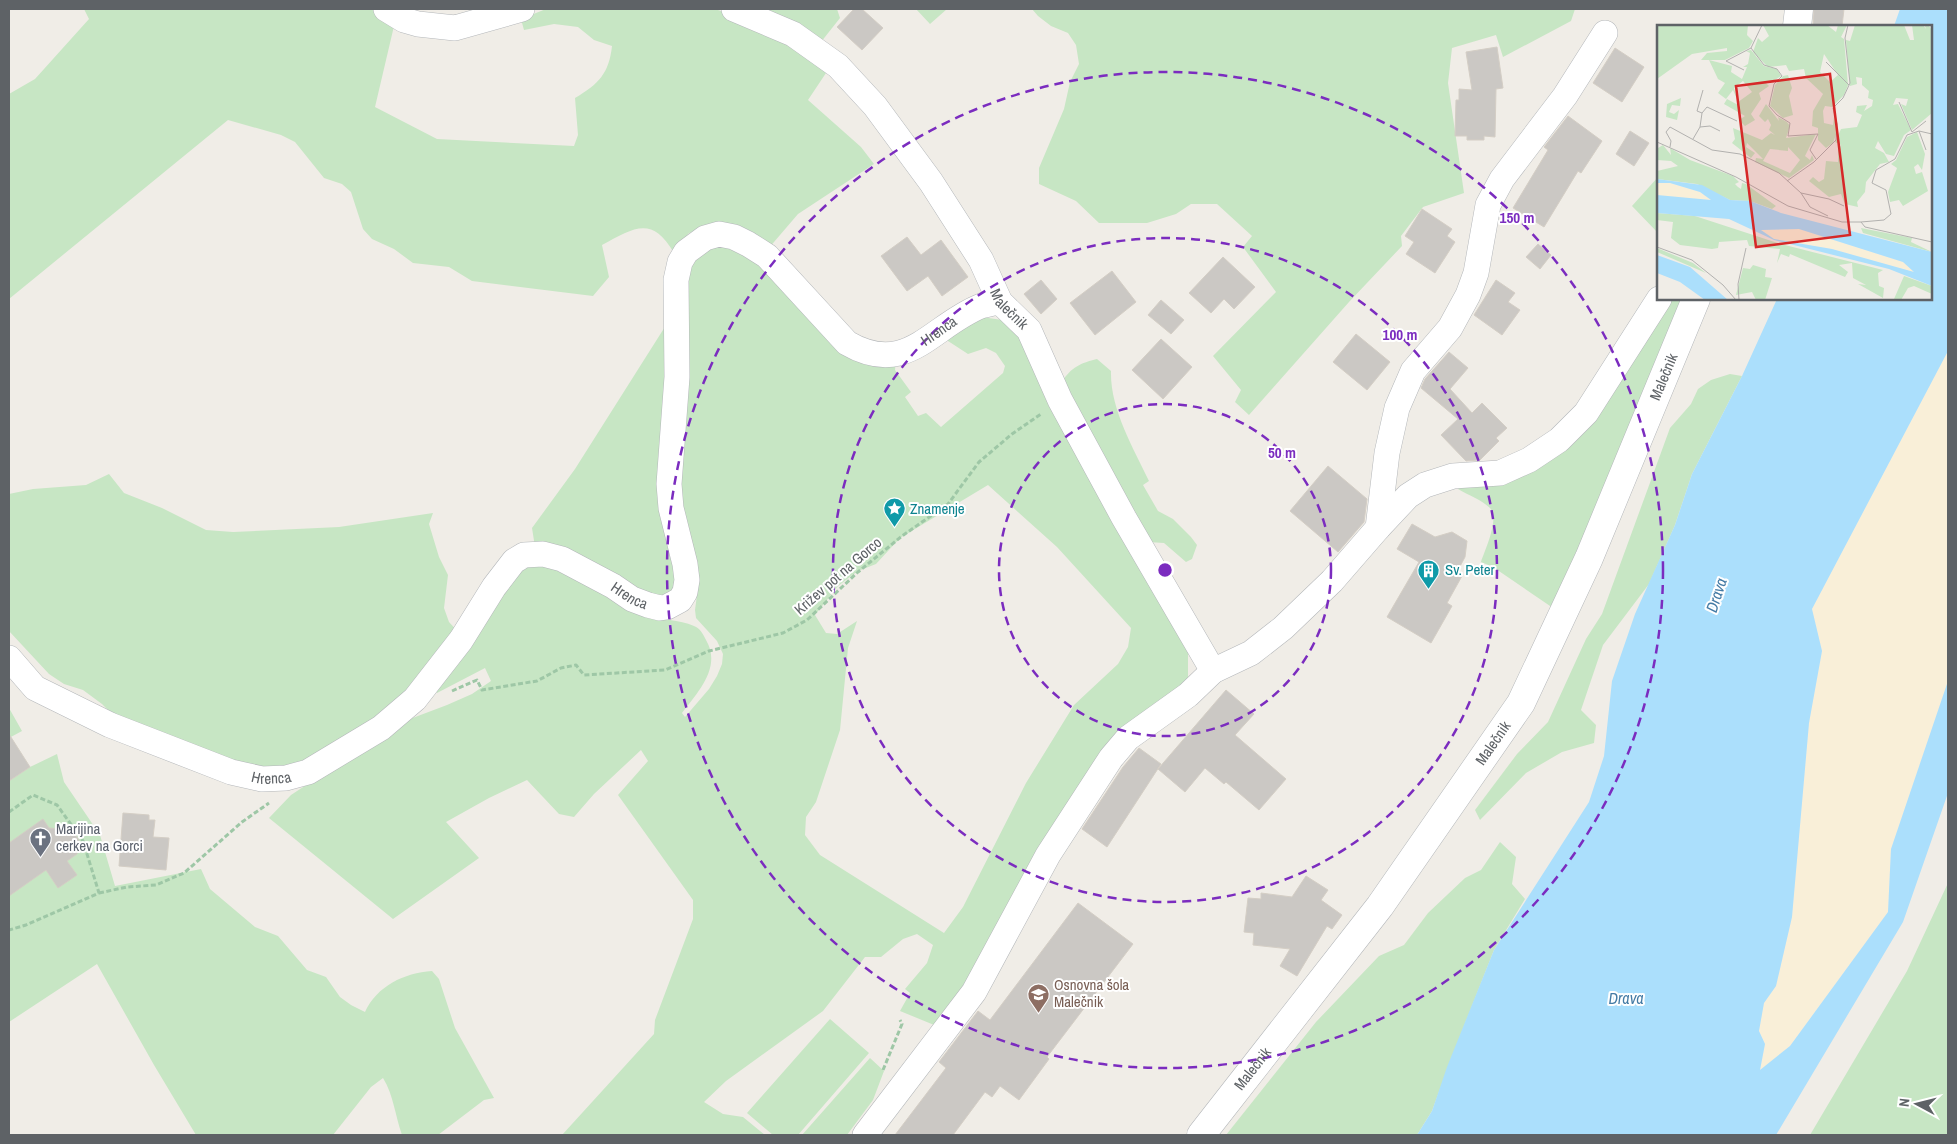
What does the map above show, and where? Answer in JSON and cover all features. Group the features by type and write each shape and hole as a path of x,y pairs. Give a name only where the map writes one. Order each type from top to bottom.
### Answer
{"street":[{"path":"386,9 411,22 456,28 522,9"},
{"name":"Malečnik","path":"734,9 794,34 838,66 875,106 931,182 976,252 1000,302 1029,330 1060,400 1124,518 1213,672"},
{"path":"1797,25 1799,9"},
{"path":"1378,528 1387,454 1397,408 1413,371 1450,328 1468,295 1476,273 1488,205 1502,178 1564,96 1605,33"},
{"name":"Hrenca","path":"9,658 35,688 110,725 231,772 262,779 286,778 308,772 381,728 416,699 461,640 494,587 514,561 524,555 543,554 562,559 613,586 632,599 648,605 660,608 667,607 680,600 685,592 687,580 685,564 671,508 669,484 677,377 676,280 680,262 686,252 704,238 719,234 734,237 767,256 847,343 860,351 874,355 892,355 914,348 938,331 981,306 1000,302"},
{"path":"865,1135 974,992 1048,856 1111,758 1128,738 1188,695 1213,672 1251,653 1284,628 1332,581 1408,496 1425,485 1453,476 1500,473 1530,460 1559,440 1586,413 1658,300"},
{"name":"Malečnik","path":"1201,1135 1380,906 1521,703 1589,558 1696,300"}],"path":[{"name":"Križev pot na Gorco","path":"477,680 482,690 537,681 561,668 576,665 584,675 665,670 709,651 784,633 807,620 858,572 902,536 948,504 979,462 1012,434 1060,400"},
{"path":"9,930 26,925 99,893 127,887 156,886 184,874 242,822 274,800 295,776"},
{"path":"9,812 33,796 58,805 83,841 99,893"}],"green space":[{"path":"84,9 380,9 394,26 375,107 437,139 574,146 578,135 575,98 590,88 601,77 608,64 612,46 594,40 578,27 554,24 524,30 521,19 546,9 715,9 745,20 774,35 828,70 808,100 861,147 874,164 798,214 768,249 711,227 689,233 674,253 658,233 650,229 642,228 624,234 602,245 609,277 593,296 472,281 449,267 413,263 394,249 372,239 363,229 351,192 342,184 324,178 295,142 281,135 228,120 9,299 9,94 35,79 89,19"},
{"path":"751,9 837,9 840,18 821,42"},
{"path":"916,9 947,9 930,24"},
{"path":"1032,9 1575,9 1571,21 1503,57 1496,35 1452,48 1448,83 1464,193 1423,207 1401,236 1402,246 1349,302 1249,415 1235,402 1241,390 1213,356 1276,292 1243,247 1252,236 1217,204 1191,204 1176,214 1147,223 1099,223 1076,201 1039,184 1039,168 1064,109 1070,82 1079,64 1076,45 1068,33 1051,26"},
{"path":"1657,178 1657,232 1632,206"},
{"path":"713,244 737,245 805,307 896,361 895,370 911,392 905,397 918,416 926,413 941,427 1003,373 1005,366 996,353 986,348 968,354 948,341 942,340 981,317 1010,321 1026,337 1188,651 1188,683 1151,710 1008,915 939,1027 900,1011 910,993 905,989 927,963 933,945 917,934 903,939 881,957 865,957 823,1011 726,1081 704,1102 723,1114 743,1117 765,1135 562,1135 654,1034 655,1020 693,919 693,900 618,795 648,761 641,750 594,794 574,817 559,814 527,780 489,798 446,822 479,858 393,919 269,818 291,795 402,722 472,694 491,681 485,668 437,693 434,687 504,586 531,562 545,561 646,614 698,628 710,650 710,669 701,688 682,713 685,717 709,689 722,664 723,654 717,641 696,618 697,595 693,566 676,508 685,264","holes":["988,485 1057,547 1131,628 1128,647 1118,664 1074,705 1026,783 963,907 944,933 820,855 805,835 806,817 816,802 840,730 848,648 857,621 837,634 826,633 815,615 838,586 858,571 876,564 900,538"]},
{"path":"1667,300 1688,300 1553,608 1493,567 1481,562 1493,526 1493,513 1483,502 1458,489 1463,481 1538,462"},
{"path":"668,322 683,577 665,601 535,547 532,528 575,469"},
{"path":"1097,359 1111,371 1114,399 1118,414 1149,481 1143,485 1158,511 1173,519 1197,545 1192,559 1186,562 1164,543 1148,542 1062,382 1077,366"},
{"path":"1730,374 1742,376 1692,474 1675,525 1649,584 1603,645 1581,710 1596,725 1594,743 1562,752 1526,773 1480,820 1475,810 1517,754 1548,722 1586,639 1602,614 1670,428 1691,404 1698,389 1711,380"},
{"path":"109,474 124,493 162,508 206,530 233,532 339,527 433,513 429,524 439,557 448,575 444,608 449,622 461,635 381,718 297,770 236,765 112,714 83,690 64,684 49,674 9,631 9,494 33,489 86,485"},
{"path":"9,708 22,731 9,738"},
{"path":"57,754 64,782 100,835 115,886 201,869 210,889 255,927 278,936 307,970 326,977 340,997 365,1012 377,995 392,982 411,975 432,971 439,979 455,1028 494,1098 484,1100 438,1135 402,1135 392,1099 383,1078 371,1087 333,1135 196,1135 97,964 9,1022 9,781 30,767"},
{"path":"1500,842 1516,857 1512,884 1525,899 1494,950 1432,1111 1417,1135 1226,1135 1316,1022 1379,956 1404,945 1428,913 1465,878 1481,870"},
{"path":"1948,883 1948,1135 1810,1135 1907,971"},
{"path":"830,1019 869,1053 798,1135 773,1135 747,1113"},
{"path":"870,1058 884,1071 873,1100 847,1135 802,1135"}],"sand":[{"path":"1948,351 1948,681 1891,849 1888,912 1790,1046 1760,1071 1765,1044 1759,1031 1764,1003 1776,986 1792,917 1809,723 1822,651 1812,609"}],"water":[{"name":"Drava","path":"1900,9 1948,9 1948,351 1812,609 1822,651 1809,723 1792,917 1776,986 1764,1003 1759,1031 1765,1044 1760,1070 1790,1046 1888,912 1891,849 1948,681 1948,793 1903,922 1776,1135 1417,1135 1432,1111 1447,1067 1494,950 1589,802 1604,756 1612,681 1635,614 1675,525 1692,474 1742,376 1777,300 1932,300 1932,25 1894,25"}],"building":[{"path":"854,9 862,9 883,28 862,50 837,27"},
{"path":"1814,9 1844,9 1842,25 1813,25"},
{"path":"1497,47 1503,88 1496,89 1495,137 1484,136 1484,140 1467,140 1467,136 1455,136 1456,100 1459,100 1459,89 1472,90 1466,52"},
{"path":"1615,48 1644,67 1622,102 1593,83"},
{"path":"1568,116 1602,141 1581,173 1578,171 1544,227 1513,208 1548,150 1544,147"},
{"path":"1630,131 1649,143 1634,166 1616,154"},
{"path":"1422,209 1452,229 1447,236 1455,242 1435,273 1406,254 1414,242 1405,236"},
{"path":"907,237 921,255 941,240 968,277 942,296 928,276 907,291 881,256"},
{"path":"1538,244 1551,255 1540,269 1526,257"},
{"path":"1223,257 1255,287 1234,309 1224,299 1211,313 1189,293"},
{"path":"1112,271 1136,302 1095,335 1070,303"},
{"path":"1041,280 1057,299 1041,314 1024,294"},
{"path":"1496,280 1515,293 1508,302 1520,310 1502,335 1474,315"},
{"path":"1161,300 1184,320 1171,334 1148,315"},
{"path":"1356,334 1390,362 1367,390 1333,362"},
{"path":"1161,339 1192,367 1163,399 1132,370"},
{"path":"1449,352 1468,368 1450,389 1472,413 1482,403 1507,428 1496,438 1499,441 1480,460 1466,461 1441,435 1458,419 1421,388 1425,379"},
{"path":"1328,466 1367,499 1364,522 1338,552 1290,511"},
{"name":"Sv. Peter","path":"1412,524 1435,537 1452,532 1467,541 1465,557 1457,572 1462,576 1447,603 1452,606 1431,643 1387,617 1419,562 1397,549"},
{"path":"1226,690 1254,714 1235,735 1286,779 1259,810 1226,782 1224,784 1205,768 1185,792 1158,769"},
{"path":"9,734 30,767 9,781"},
{"path":"1139,748 1161,764 1107,847 1082,829 1123,767"},
{"path":"123,813 149,815 149,820 155,820 153,837 169,838 166,870 119,866"},
{"name":"Marijina cerkev na Gorci","path":"43,819 49,828 72,830 79,840 77,854 67,861 77,875 58,888 46,870 9,896 9,843"},
{"path":"1306,876 1328,890 1321,900 1342,915 1332,929 1327,926 1297,976 1280,966 1290,949 1253,945 1254,933 1244,932 1248,898 1261,899 1261,893 1292,897"},
{"name":"Osnovna šola Malečnik","path":"1078,903 1133,944 1047,1057 1049,1059 1019,1100 1000,1086 992,1097 985,1092 953,1135 895,1135 946,1068 939,1062 978,1011 990,1020"}],"place":[{"name":"Znamenje","path":"894,528"},
{"name":"Sv. Peter","path":"1429,589"},
{"name":"Marijina cerkev na Gorci","path":"40,857"},
{"name":"Osnovna šola Malečnik","path":"1038,1013"}]}
